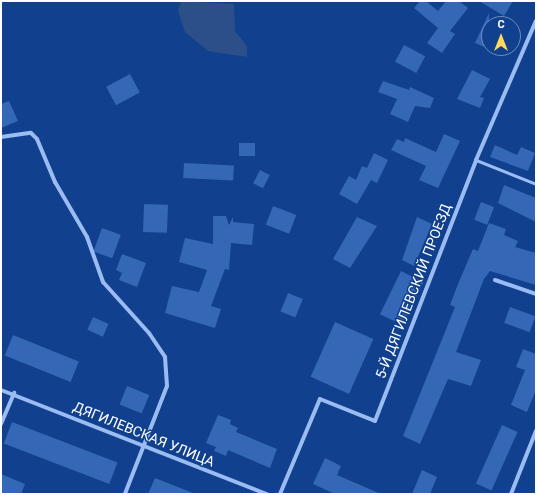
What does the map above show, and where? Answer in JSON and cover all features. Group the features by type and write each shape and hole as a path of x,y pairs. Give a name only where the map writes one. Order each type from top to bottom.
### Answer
{"street":[{"name":"5-Й ДЯГИЛЕВСКИЙ ПРОЕЗД","path":"280,494 320,399 375,421 476,160 536,21"},
{"path":"1,137 31,134 37,139 55,182 87,237 103,282 149,333 165,357 166,386 125,494"},
{"path":"495,280 536,294"},
{"name":"ДЯГИЛЕВСКАЯ УЛИЦА","path":"1,390 14,393 143,448 267,494"},
{"path":"1,424 14,393"},
{"path":"511,494 536,431"}],"lane":[{"path":"476,160 536,184"}],"water":[{"path":"181,1 234,4 235,31 247,46 247,57 208,51 185,32 178,11"}],"building":[{"path":"420,1 426,1 438,11 446,1 459,1 468,8 450,31 455,34 442,53 427,43 438,28 414,8"},
{"path":"479,1 513,1 504,16"},
{"path":"481,30 481,46 475,43"},
{"path":"404,45 425,56 416,73 395,62"},
{"path":"472,70 490,79 480,97 484,98 480,108 457,99"},
{"path":"130,74 140,93 116,105 106,87"},
{"path":"383,81 409,90 410,87 434,98 430,108 415,106 408,122 390,114 397,99 378,92"},
{"path":"9,101 18,121 1,128 1,104"},
{"path":"444,134 460,141 438,188 419,180 426,166 391,150 397,139 404,142 405,138 436,152"},
{"path":"239,143 255,143 255,156 239,156"},
{"path":"495,145 517,155 521,147 535,153 528,171 490,157"},
{"path":"374,153 388,160 377,183 371,180 357,204 339,194 349,176 356,180 362,166 367,168"},
{"path":"184,163 234,166 233,181 183,178"},
{"path":"260,170 270,175 263,188 253,183"},
{"path":"504,185 536,198 536,222 498,203"},
{"path":"481,202 494,207 487,225 474,220"},
{"path":"144,204 168,205 167,233 143,232"},
{"path":"273,206 296,215 289,234 266,225"},
{"path":"213,216 226,216 229,225 233,217 233,222 254,224 252,245 231,243 229,270 225,269 211,306 221,309 215,328 165,313 172,286 199,292 207,270 179,262 185,238 213,244"},
{"path":"357,217 377,226 350,268 333,259"},
{"path":"417,217 432,224 414,266 402,260"},
{"path":"489,223 506,229 504,235 518,241 515,247 536,253 536,285 490,271 484,279 456,352 481,360 471,386 448,379 420,444 403,436 455,307 450,305 458,284 473,249 478,251"},
{"path":"102,228 121,235 112,258 93,251"},
{"path":"122,254 146,263 137,287 119,280 122,273 116,270"},
{"path":"401,271 423,282 402,325 380,314"},
{"path":"288,293 303,299 295,318 281,312"},
{"path":"510,307 535,316 530,332 504,323"},
{"path":"93,317 109,324 103,337 87,330"},
{"path":"335,322 373,339 349,394 311,377"},
{"path":"13,335 79,362 71,382 5,355"},
{"path":"523,349 536,354 536,390 527,412 511,405 525,370 516,367"},
{"path":"127,386 149,395 142,414 120,405"},
{"path":"218,415 231,420 230,424 238,428 236,432 277,449 270,468 228,450 226,456 214,451 216,447 206,443"},
{"path":"12,422 117,462 109,484 4,443"},
{"path":"502,425 518,432 491,490 476,483"},
{"path":"325,458 341,466 337,475 381,494 335,494 313,484"},
{"path":"422,470 437,477 430,494 412,494"},
{"path":"1,474 25,484 21,494 1,494"},
{"path":"155,478 193,493 193,494 148,494"}]}
